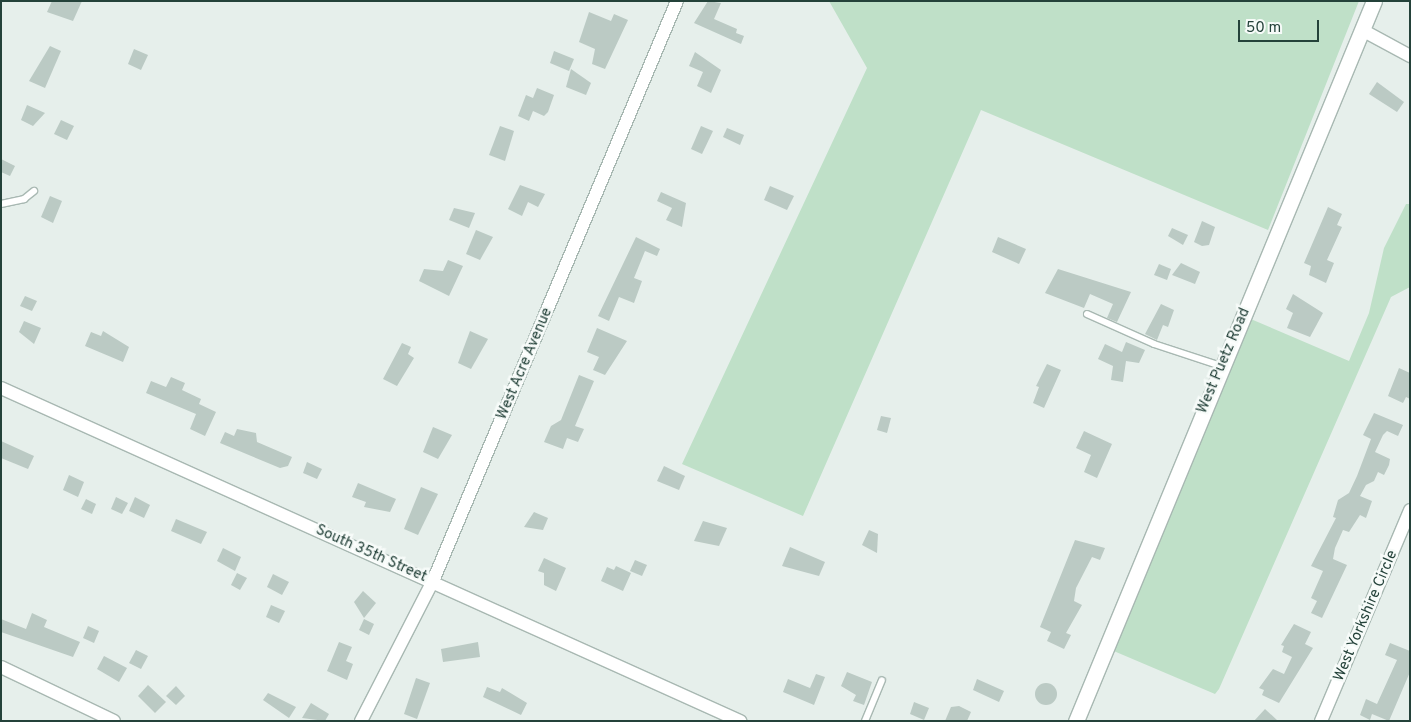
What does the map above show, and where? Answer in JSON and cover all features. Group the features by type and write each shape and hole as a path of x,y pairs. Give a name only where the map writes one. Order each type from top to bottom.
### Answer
{"street":[{"name":"West Acre Avenue","path":"361,721 433,581 677,1"},
{"name":"West Puetz Road","path":"1076,721 1221,366 1374,1"},
{"path":"1362,30 1410,56"},
{"name":"South 35th Street","path":"1,388 433,581 740,721"},
{"name":"West Yorkshire Circle","path":"1321,721 1410,510"},
{"path":"1,667 114,721"}],"lane":[{"path":"1,204 24,199 34,191"},
{"path":"1087,314 1154,344 1221,366"},
{"path":"865,721 882,680"}],"green space":[{"path":"829,1 1359,1 1268,230 981,110 803,516 682,464 867,68"},
{"path":"1406,204 1410,204 1410,287 1391,297 1219,689 1215,694 1109,649 1246,317 1349,361 1369,313 1384,248"}],"building":[{"path":"52,1 82,1 73,21 47,12"},
{"path":"708,1 721,3 714,19 737,29 736,33 744,36 741,44 694,23"},
{"path":"589,12 611,21 614,14 628,20 605,69 592,64 595,49 579,42"},
{"path":"50,46 61,51 45,88 29,81"},
{"path":"134,49 148,55 141,70 128,64"},
{"path":"554,51 574,59 569,71 550,63"},
{"path":"695,52 721,70 711,93 697,86 703,72 689,66"},
{"path":"571,69 591,83 586,95 566,87"},
{"path":"1377,82 1404,102 1397,112 1369,94"},
{"path":"537,88 554,95 548,112 544,116 533,111 529,121 518,116 526,95 533,98"},
{"path":"27,105 45,113 33,126 21,120"},
{"path":"61,120 74,126 67,140 54,134"},
{"path":"500,126 514,131 505,161 489,155"},
{"path":"701,126 713,131 702,154 691,149"},
{"path":"727,128 744,135 740,145 723,137"},
{"path":"1,159 15,166 10,176 1,172"},
{"path":"520,185 545,194 538,207 528,202 522,216 508,209"},
{"path":"770,186 794,196 787,210 764,200"},
{"path":"661,192 686,203 682,227 666,220 672,208 657,201"},
{"path":"50,196 62,201 53,223 41,217"},
{"path":"1328,207 1342,214 1337,225 1342,227 1327,260 1334,263 1326,283 1309,275 1311,266 1304,263"},
{"path":"454,208 475,213 469,228 449,220"},
{"path":"1202,221 1215,227 1209,245 1202,246 1194,242"},
{"path":"1172,228 1188,235 1183,245 1168,236"},
{"path":"476,230 493,237 480,260 466,254"},
{"path":"636,237 660,249 657,256 645,251 634,278 642,281 634,303 619,297 609,321 598,316"},
{"path":"998,237 1026,249 1019,264 992,252"},
{"path":"448,260 463,266 449,296 419,281 424,269 443,271"},
{"path":"1181,263 1200,272 1195,284 1172,275"},
{"path":"1159,264 1171,269 1167,280 1154,275"},
{"path":"1058,269 1131,292 1117,322 1107,318 1113,304 1090,294 1084,308 1045,293"},
{"path":"1293,294 1323,313 1310,337 1287,328 1293,313 1286,309"},
{"path":"25,296 37,301 32,311 20,306"},
{"path":"1161,304 1174,310 1168,327 1163,325 1157,340 1145,334"},
{"path":"24,321 41,328 34,344 19,332"},
{"path":"597,328 627,341 605,375 593,370 599,357 587,352"},
{"path":"103,331 129,347 123,362 85,346 91,332 101,336"},
{"path":"470,331 488,339 471,369 458,363"},
{"path":"1126,342 1145,350 1139,363 1126,361 1123,382 1111,380 1113,366 1098,359 1105,344 1122,352"},
{"path":"402,343 411,347 408,354 414,358 397,386 383,379"},
{"path":"1047,364 1061,370 1044,408 1033,403 1039,387 1036,386"},
{"path":"1399,368 1410,373 1410,399 1406,397 1403,403 1388,396"},
{"path":"579,375 594,381 575,426 584,429 578,442 567,438 563,449 544,442 551,426 561,420"},
{"path":"171,377 185,383 182,390 201,399 199,404 216,412 205,436 190,429 196,414 146,393 151,381 166,387"},
{"path":"1374,413 1403,425 1398,436 1387,431 1375,452 1390,459 1389,465 1384,475 1378,472 1374,481 1366,485 1360,496 1372,501 1366,518 1360,515 1349,532 1343,530 1335,548 1333,559 1347,565 1322,618 1311,613 1317,601 1311,598 1323,571 1311,566 1336,518 1333,517 1338,500 1349,493 1357,476 1371,439 1363,435"},
{"path":"881,416 891,418 887,433 877,430"},
{"path":"433,427 452,435 438,459 423,452"},
{"path":"237,429 256,433 257,442 292,457 288,466 280,468 220,443 225,432 234,436"},
{"path":"1084,431 1112,444 1097,478 1084,472 1091,455 1076,448"},
{"path":"1,441 34,456 28,469 1,458"},
{"path":"307,462 322,469 317,479 303,473"},
{"path":"664,466 685,476 679,490 657,481"},
{"path":"69,475 84,482 78,497 63,490"},
{"path":"358,483 396,499 390,512 364,507 366,502 352,497"},
{"path":"421,487 438,494 418,535 404,529"},
{"path":"116,497 128,503 122,514 111,509"},
{"path":"135,497 150,505 144,518 129,511"},
{"path":"86,499 96,504 92,514 81,509"},
{"path":"534,512 548,518 543,530 524,527"},
{"path":"176,519 207,532 201,544 171,531"},
{"path":"703,521 727,528 719,546 694,541"},
{"path":"869,530 878,534 877,553 862,545"},
{"path":"1075,540 1105,548 1100,560 1092,557 1076,588 1074,601 1082,605 1066,633 1071,635 1064,649 1047,641 1051,632 1040,627"},
{"path":"790,547 825,562 819,576 782,566"},
{"path":"223,548 241,557 235,571 217,561"},
{"path":"544,558 566,568 556,591 544,585 544,573 538,571"},
{"path":"635,560 647,565 642,576 630,571"},
{"path":"616,566 631,573 623,591 601,581 607,567 614,570"},
{"path":"237,573 247,578 240,590 231,585"},
{"path":"273,574 289,582 282,595 267,587"},
{"path":"363,591 376,603 364,618 354,602"},
{"path":"271,605 285,611 279,623 266,617"},
{"path":"32,613 47,620 44,627 80,642 73,657 1,632 1,619 26,629"},
{"path":"364,619 374,624 369,635 359,630"},
{"path":"1294,624 1311,632 1305,644 1313,648 1279,703 1262,695 1264,690 1259,688 1273,669 1284,674 1292,657 1282,652 1284,646 1281,645"},
{"path":"88,626 99,631 94,643 83,638"},
{"path":"339,642 352,647 346,661 353,664 347,680 327,671"},
{"path":"478,642 480,657 443,662 441,649"},
{"path":"1390,643 1410,651 1410,672 1389,721 1372,714 1370,720 1360,715 1366,699 1377,704 1397,660 1385,655"},
{"path":"136,650 148,656 141,669 129,663"},
{"path":"104,656 127,668 119,682 97,669"},
{"path":"847,672 872,682 864,705 853,701 856,695 841,686"},
{"path":"816,674 825,677 814,705 783,692 788,679 810,688"},
{"path":"416,678 430,683 417,719 404,714"},
{"path":"977,679 1004,691 999,702 973,690"},
{"path":"1046,683 1056,690 1057,694 1050,704 1046,705 1036,698 1035,694 1042,684"},
{"path":"148,685 166,702 155,713 138,696"},
{"path":"176,686 185,696 176,705 166,696"},
{"path":"487,687 500,692 502,688 527,703 521,715 483,697"},
{"path":"268,693 296,707 289,718 263,700"},
{"path":"914,702 929,708 924,720 910,714"},
{"path":"311,703 329,714 325,721 302,718"},
{"path":"959,706 971,712 967,721 945,721 951,707"},
{"path":"1265,709 1278,721 1254,721"}]}
